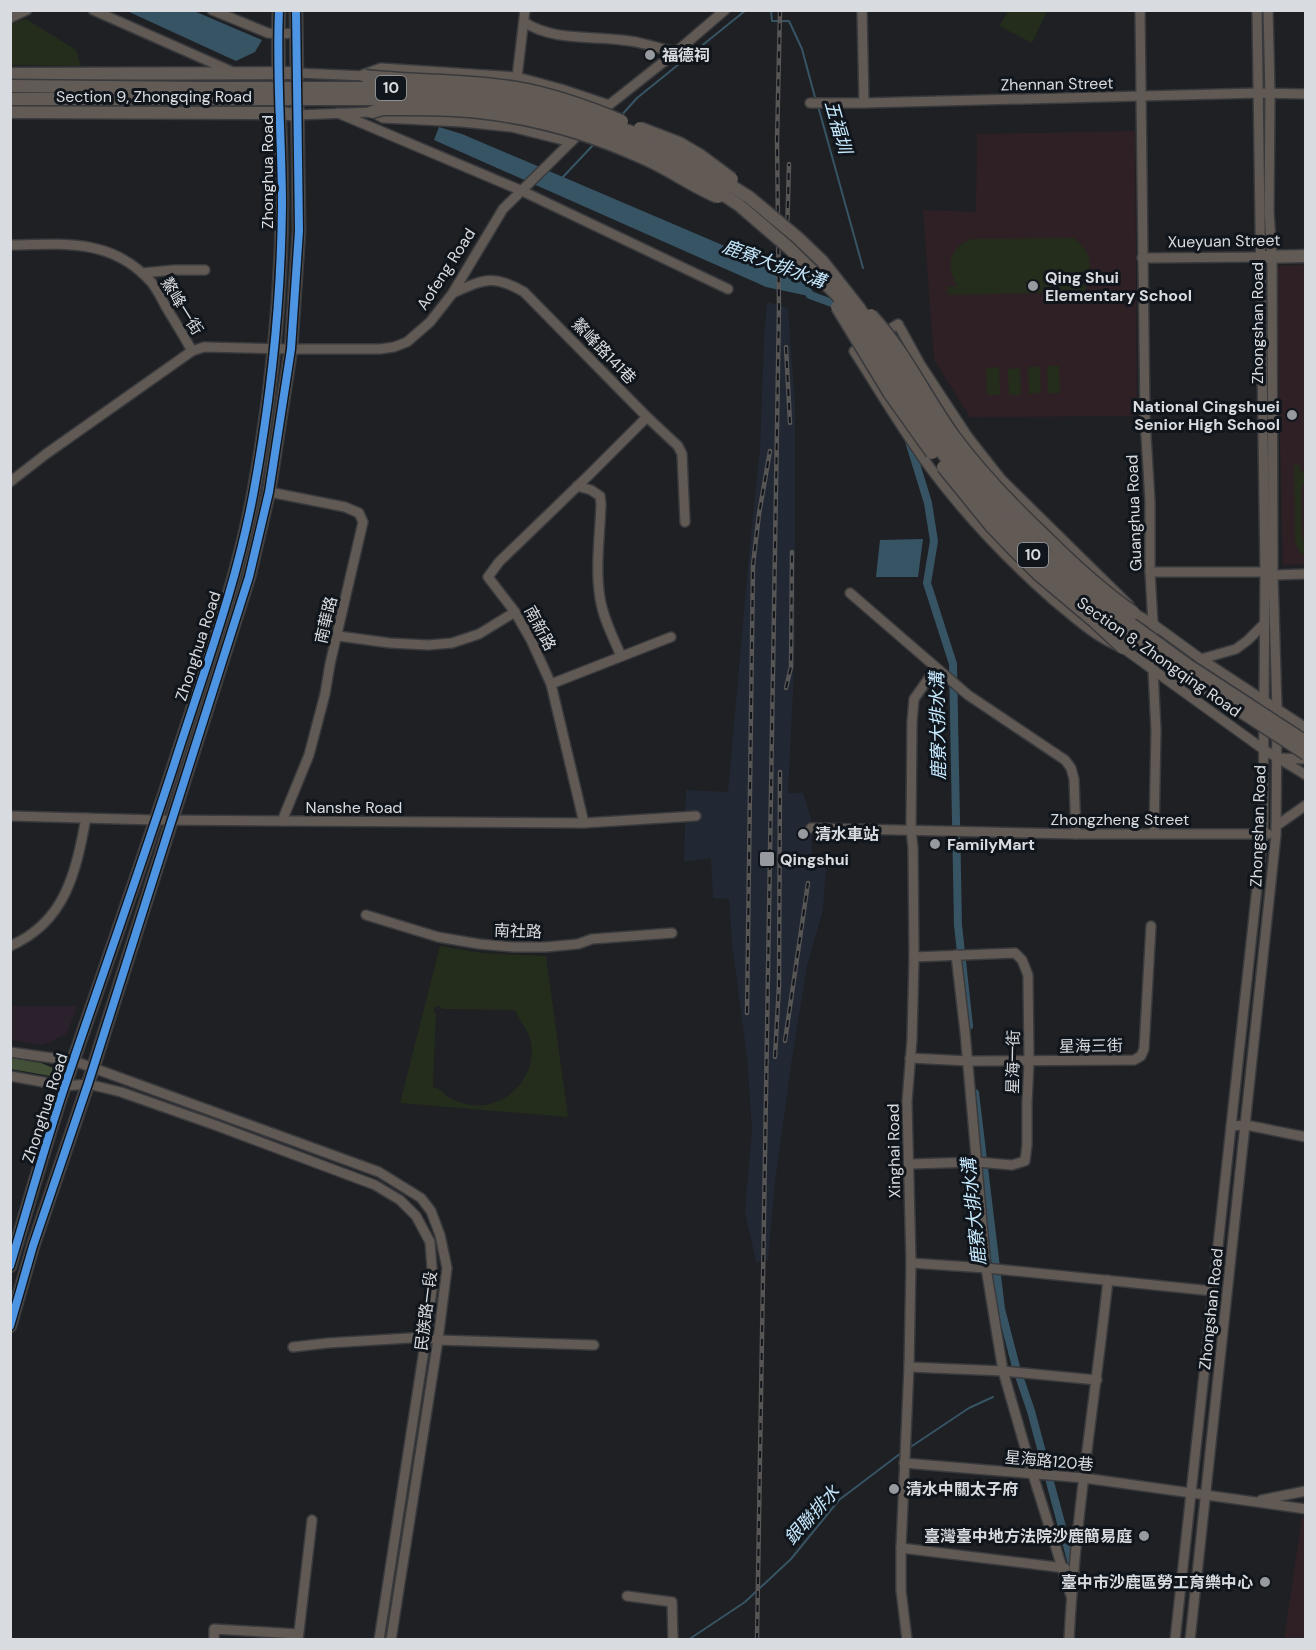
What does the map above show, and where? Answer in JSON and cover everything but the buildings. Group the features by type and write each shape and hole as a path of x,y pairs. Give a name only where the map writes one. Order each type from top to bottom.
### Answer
{"main road":[{"name":"Zhonghua Road","path":"10,1266 65,1086 232,588 253,495 275,348 282,207 278,72 279,10"},
{"name":"Zhonghua Road","path":"10,1326 33,1246 88,1084 249,577 269,492 291,349 299,231 296,10"},
{"name":"Section 9, Zhongqing Road","path":"10,74 297,73"},
{"path":"363,75 516,88 593,110 680,143 744,188 744,201 702,190 643,157 597,140 526,119 477,112 383,109 372,112"},
{"name":"10","path":"10,86 379,88 447,90 517,97 569,111 637,134 690,160 798,238 822,261 859,308 935,425 977,481 1047,555 1123,618 1189,666 1305,742"},
{"name":"10","path":"10,99 398,99 507,105 563,119 624,140 678,165 744,201 837,295 864,332 934,443 991,512 1039,561 1121,630 1305,756"},
{"name":"Section 9, Zhongqing Road","path":"10,112 280,113 298,115"},
{"name":"Xueyuan Street","path":"1267,257 1305,256"},
{"path":"828,287 838,308 890,394 965,496 1038,574 1123,648"},
{"path":"847,291 887,333 954,436 984,474 1017,510 1092,582 1135,614"}],"street":[{"path":"10,18 27,10"},
{"path":"93,10 233,72"},
{"path":"212,10 268,33 296,33"},
{"path":"518,77 525,10"},
{"name":"Aofeng Road","path":"10,482 192,351 204,347 380,349 407,342 430,322 452,294 498,217 523,188 609,105 725,10"},
{"path":"862,10 864,104"},
{"name":"Guanghua Road","path":"1140,10 1145,419 1150,501 1150,572 1156,730 1154,834"},
{"name":"Zhongshan Road","path":"1190,1640 1276,830 1277,709 1269,573 1267,257 1257,10"},
{"name":"Zhongshan Road","path":"1267,257 1270,94 1268,10"},
{"path":"524,22 542,32 630,41 676,52"},
{"path":"297,73 363,75 381,68 518,77 609,105"},
{"name":"Zhennan Street","path":"814,103 864,104 1259,93 1305,94"},
{"path":"298,115 372,112 383,118 511,127 571,142"},
{"path":"338,113 523,188 728,289"},
{"name":"鰲峰一街","path":"10,245 67,244 93,247 115,255 142,273 153,285 192,351"},
{"name":"Xueyuan Street","path":"1142,258 1267,257"},
{"path":"142,273 205,270"},
{"name":"鰲峰路141巷","path":"452,294 482,280 497,280 524,292 678,446 682,454 685,522"},
{"name":"Section 8, Zhongqing Road","path":"1305,729 1153,624 1135,614 1126,600 1001,479 968,437 920,364 898,324 854,351 895,417 932,469 1015,564 1081,624 1123,648 1263,749 1305,775"},
{"path":"621,656 600,598 600,496 591,490 577,486 647,417"},
{"name":"南新路","path":"577,486 499,562 488,577 515,612 551,684 584,823"},
{"name":"南華路","path":"269,492 353,509 363,522 325,694 309,755 282,821"},
{"path":"1150,572 1305,574"},
{"name":"Zhongshan Road","path":"1175,1640 1263,833 1264,624 1269,573"},
{"path":"850,593 968,695 1065,760 1071,768 1074,779 1076,834"},
{"path":"338,636 428,645 452,644 479,634 515,612"},
{"path":"1201,659 1236,649 1264,624"},
{"path":"551,684 671,637"},
{"name":"Xinghai Road","path":"907,1640 901,1590 901,1548 911,1263 907,1102 914,957 911,830 912,722 914,699 936,668"},
{"path":"1276,758 1303,759 1305,756"},
{"path":"1276,830 1305,805"},
{"name":"Nanshe Road","path":"10,816 156,820 584,823 696,816"},
{"path":"10,946 38,930 62,901 78,861 86,818"},
{"name":"Zhongzheng Street","path":"811,828 1076,834 1263,833 1276,830"},
{"name":"南社路","path":"366,915 438,938 514,947 546,947 578,944 592,939 672,933"},
{"name":"星海三街","path":"910,1058 1029,1062 1134,1060 1141,1056 1144,1049 1151,926"},
{"name":"星海一街","path":"909,1164 977,1162 1012,1165 1025,1161 1027,1145 1028,975 1022,960 1015,953 914,957"},
{"path":"956,955 968,1061 986,1268 1003,1371 1071,1596"},
{"name":"民族路一段","path":"10,1052 74,1061 379,1172 421,1198 431,1211 440,1235 447,1268 438,1340 391,1640"},
{"name":"民族路一段","path":"10,1076 65,1086 88,1084 122,1092 375,1185 400,1200 416,1216 430,1242 433,1281 379,1640"},
{"path":"1231,1125 1246,1125 1305,1137"},
{"path":"911,1263 986,1268 1213,1291"},
{"path":"1070,1640 1071,1596 1108,1280"},
{"path":"293,1347 426,1337 438,1340 594,1345"},
{"path":"909,1367 1003,1371 1097,1380"},
{"name":"星海路120巷","path":"904,1463 1084,1478 1305,1509"},
{"path":"1255,1502 1305,1491"},
{"path":"214,1640 214,1629 298,1637 312,1520"},
{"path":"901,1548 1074,1568"},
{"path":"627,1596 672,1602 673,1640"}],"shaded area":[{"name":"Qing Shui Elementary School","path":"1135,131 1137,411 1133,416 970,417 934,360 923,210 976,212 977,134"},
{"name":"National Cingshuei Senior High School","path":"1305,265 1305,564 1283,565 1276,266"},
{"path":"767,302 788,308 795,404 795,650 788,793 803,793 811,818 812,856 827,856 823,910 807,966 791,1065 775,1182 768,1260 756,1262 745,1211 752,1129 747,1057 732,943 729,899 713,898 711,858 684,862 686,790 728,792 760,450"},
{"path":"11,1006 77,1006 66,1034 40,1045 11,1040"},
{"path":"1302,1517 1305,1518 1305,1639 1284,1640"}],"green space":[{"path":"1009,10 1047,11 1032,43 999,26"},
{"path":"26,19 76,50 81,66 11,65 11,24"},
{"path":"1074,238 1090,259 1089,271 1081,283 1087,284 1086,292 948,295 947,287 957,286 951,271 951,258 964,242 972,239"},
{"path":"1047,366 1059,366 1060,393 1048,393"},
{"path":"999,367 1000,395 987,395 986,368"},
{"path":"1028,367 1040,367 1041,393 1029,394"},
{"path":"1020,368 1021,395 1009,395 1008,369"},
{"path":"1294,465 1300,465 1301,474 1305,470 1301,493 1305,556 1295,542"},
{"path":"440,946 482,953 546,956 568,1117 400,1103","holes":["439,1006 443,1009 515,1010 530,1038 532,1056 524,1079 516,1089 495,1102 470,1105 448,1097 433,1087 436,1014 433,1011"]},
{"path":"11,1058 41,1063 53,1068 51,1076 11,1069"}],"water":[{"path":"127,11 194,11 262,40 255,52 236,61"},
{"path":"439,127 462,134 774,267 800,275 818,298 766,287 434,140"},
{"path":"923,539 918,577 876,577 880,540"}],"waterway":[{"path":"620,117 637,98 746,10"},
{"name":"五福圳","path":"771,10 772,21 789,21 802,49 816,101"},
{"name":"五福圳","path":"818,106 863,268"},
{"path":"562,178 595,143"},
{"name":"鹿寮大排水溝","path":"810,295 842,308"},
{"name":"鹿寮大排水溝","path":"909,441 928,503 934,541 927,583 953,664 958,925 969,1026"},
{"name":"鹿寮大排水溝","path":"975,1093 1001,1309 1072,1564"},
{"name":"銀聯排水","path":"909,1448 969,1408 993,1397"},
{"name":"銀聯排水","path":"688,1640 745,1602 791,1559 839,1500 901,1453"}],"railway":[{"path":"757,1640 779,307 777,141 780,10"},
{"path":"787,236 789,164"},
{"path":"786,347 790,423"},
{"path":"747,1013 753,565 770,451"},
{"path":"786,688 791,667 792,552"},
{"path":"775,1057 779,985 780,772"},
{"path":"785,1041 808,883"}],"cycle path":[{"path":"10,1266 65,1085 218,629 247,525 265,420 280,277 282,206 279,10"},
{"path":"10,1326 33,1246 88,1084 249,577 269,492 291,349 299,231 296,10"}],"place":[{"name":"福德祠","path":"650,55"},
{"name":"Qing Shui Elementary School","path":"1033,286"},
{"name":"National Cingshuei Senior High School","path":"1292,415"},
{"name":"清水車站","path":"803,834"},
{"name":"FamilyMart","path":"935,844"},
{"name":"Qingshui","path":"767,859"},
{"name":"清水中關太子府","path":"894,1489"},
{"name":"臺灣臺中地方法院沙鹿簡易庭","path":"1144,1536"},
{"name":"臺中市沙鹿區勞工育樂中心","path":"1265,1582"}]}
